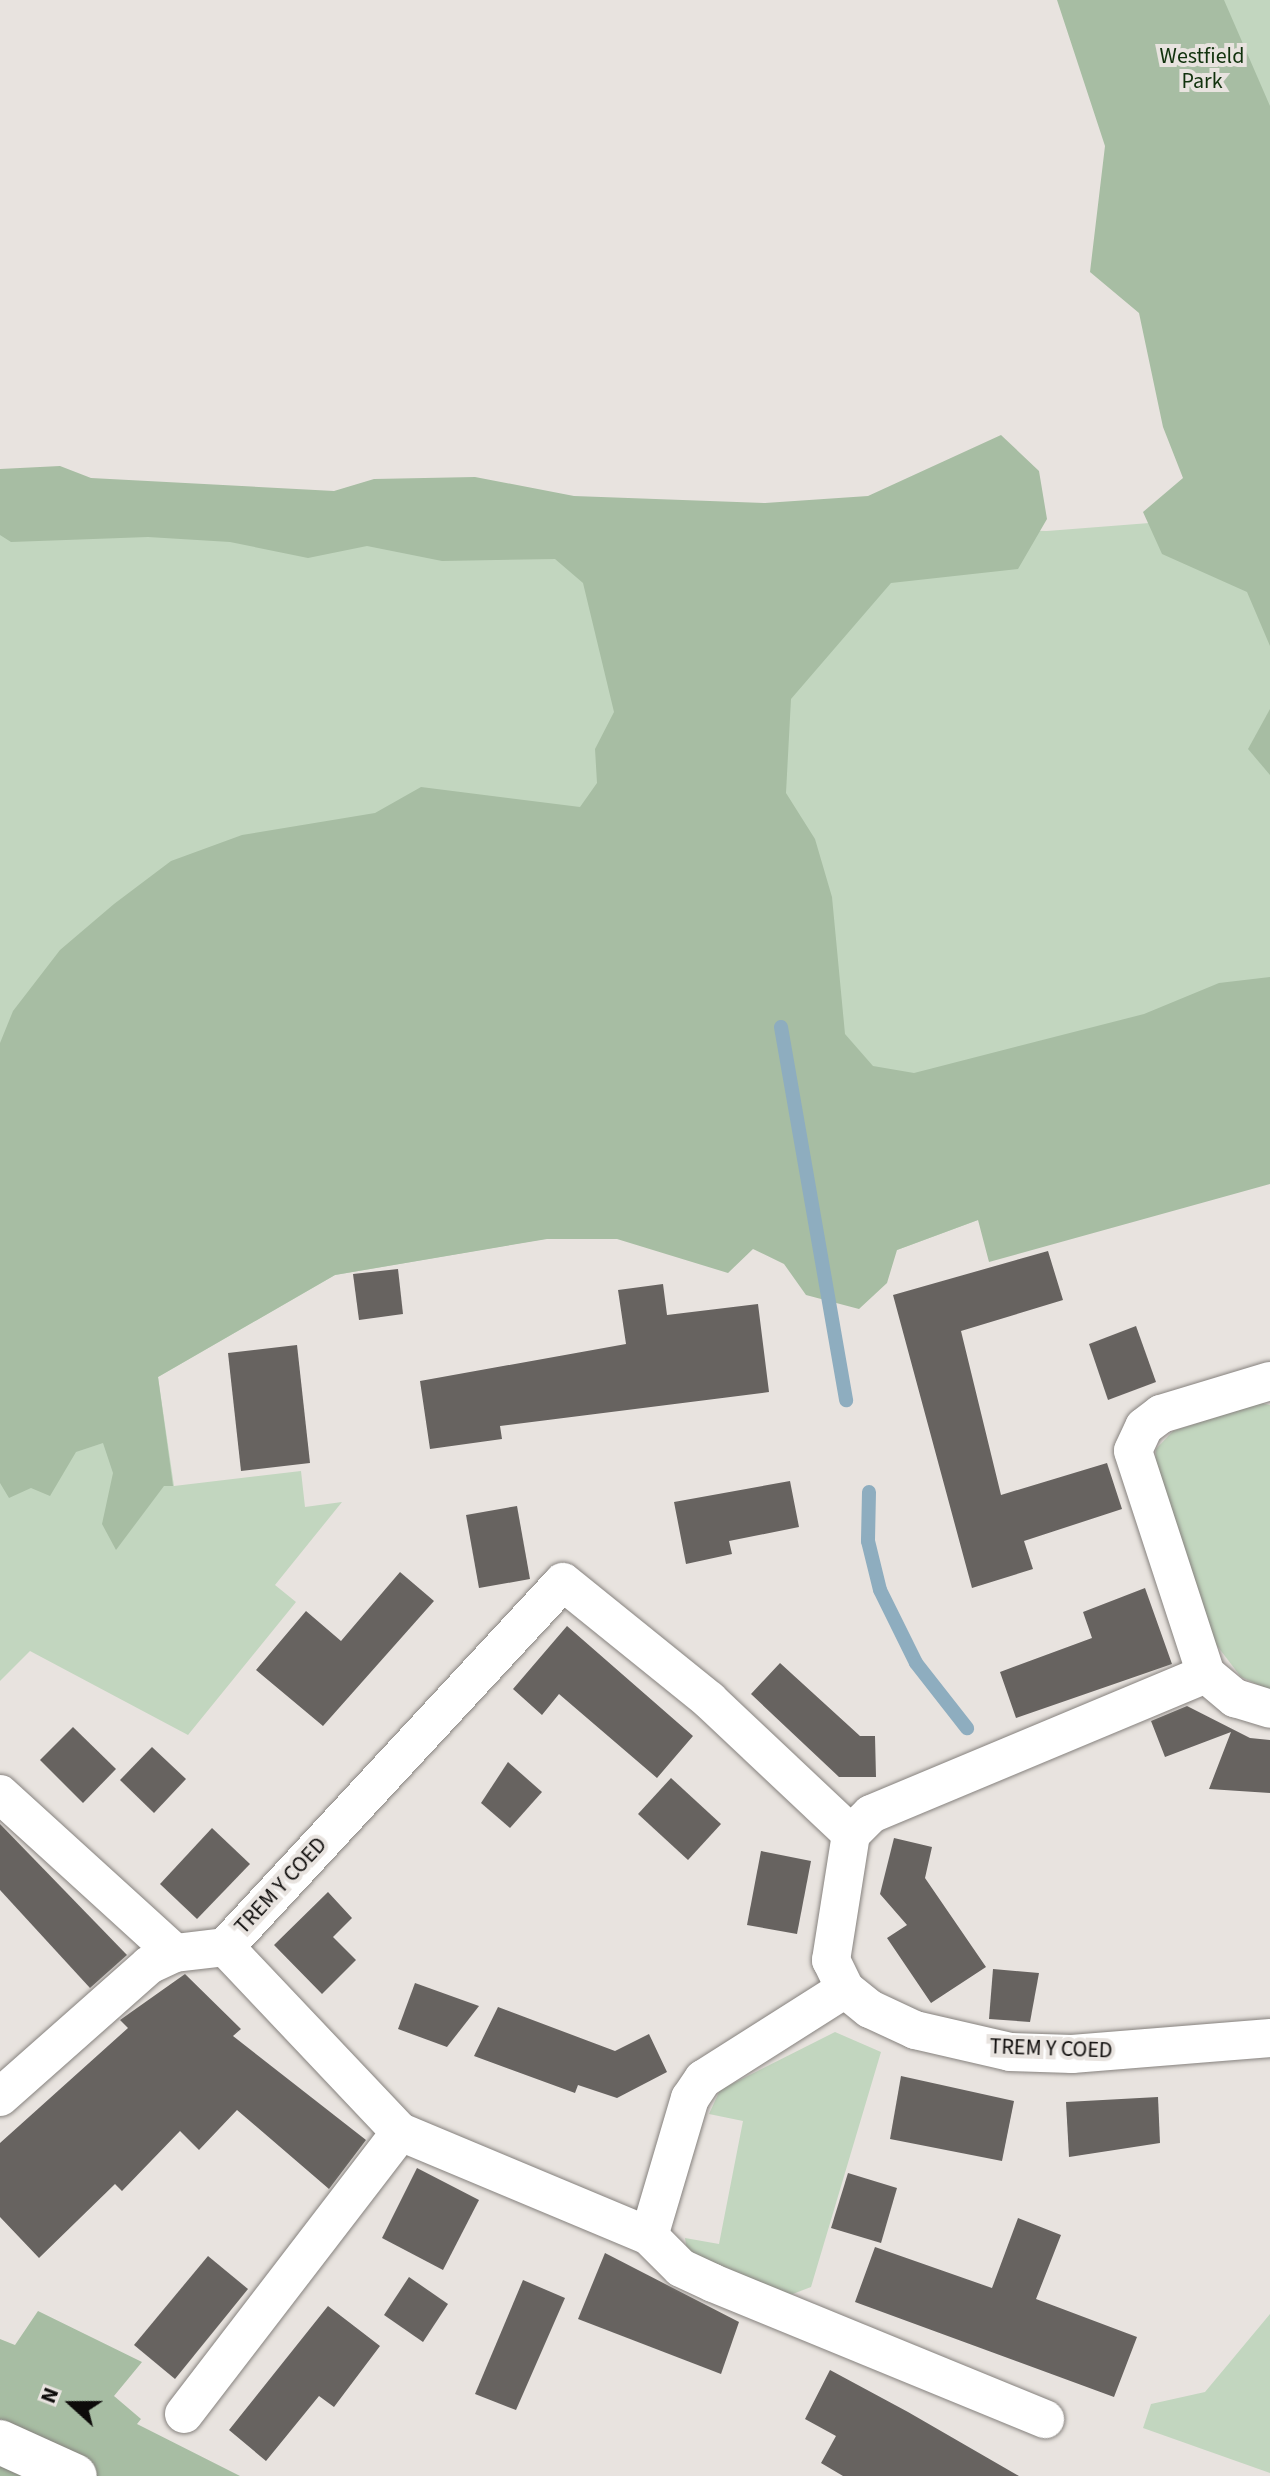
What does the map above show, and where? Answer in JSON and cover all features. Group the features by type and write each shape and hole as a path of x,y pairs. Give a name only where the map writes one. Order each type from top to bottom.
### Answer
{"street":[{"path":"1270,1381 1161,1414 1144,1427 1133,1451 1206,1674 1235,1698 1270,1709"},
{"name":"TREM Y COED","path":"851,1834 709,1700 563,1582 225,1947 400,2132 649,2236 702,2278 1045,2419"},
{"path":"649,2236 690,2098 703,2079 845,1989 831,1960 832,1926 851,1834 871,1814 1206,1674"},
{"path":"0,1794 175,1953"},
{"path":"0,2097 149,1965 175,1953 225,1947"},
{"name":"TREM Y COED","path":"845,1989 915,2030 1010,2052 1072,2054 1270,2038"},
{"path":"184,2414 400,2132"},
{"path":"0,2442 75,2476"}],"green space":[{"name":"Westfield Park","path":"1057,0 1224,0 1270,106 1270,646 1247,592 1162,554 1143,512 1183,478 1163,427 1139,313 1090,272 1105,146"},
{"name":"Westfield Park","path":"1114,0 1270,0 1270,1183 978,1220 897,1250 760,1202 335,1275 158,1377 174,1486 301,1471 305,1507 342,1502 275,1585 296,1602 188,1735 30,1651 0,1681 0,513 1047,531 1252,515"},
{"path":"1001,435 1039,471 1047,519 1018,569 891,583 791,699 786,793 815,839 832,897 845,1034 873,1066 914,1073 1144,1014 1219,983 1270,977 1270,1184 989,1262 978,1220 897,1250 887,1283 859,1309 806,1295 784,1264 753,1249 728,1273 617,1239 547,1239 335,1275 158,1377 173,1486 164,1486 116,1550 102,1524 113,1473 103,1443 76,1452 50,1496 31,1488 9,1498 0,1483 0,1043 13,1011 60,950 114,904 171,861 242,835 375,813 421,787 580,807 597,783 595,749 614,712 583,583 555,559 442,561 367,546 308,558 230,542 148,537 11,542 0,535 0,469 60,466 91,478 334,491 374,479 475,477 574,496 765,503 868,496"},
{"path":"1270,709 1270,775 1248,749"},
{"path":"1261,1403 1270,1405 1270,1690 1241,1677 1208,1634 1155,1464 1156,1449 1173,1431"},
{"path":"835,2032 881,2052 811,2287 790,2295 687,2251 685,2238 719,2244 743,2121 709,2114 720,2090"},
{"path":"38,2311 142,2362 114,2396 141,2419 137,2424 240,2476 0,2476 0,2339 15,2345"},
{"path":"1270,2314 1270,2473 1143,2428 1151,2404 1205,2392"}],"building":[{"path":"1048,1251 1063,1300 961,1331 1001,1495 1107,1463 1122,1509 1024,1541 1033,1569 972,1588 893,1295"},
{"path":"398,1269 403,1314 359,1320 353,1274"},
{"path":"663,1284 667,1315 758,1304 769,1392 500,1426 502,1439 430,1449 420,1381 626,1344 618,1290"},
{"path":"1136,1326 1156,1382 1108,1400 1089,1344"},
{"path":"297,1345 310,1463 241,1471 228,1353"},
{"path":"790,1481 799,1527 729,1541 732,1554 686,1564 674,1502"},
{"path":"517,1506 530,1579 479,1588 466,1515"},
{"path":"400,1572 434,1601 323,1726 256,1670 306,1611 341,1641"},
{"path":"1145,1588 1172,1664 1016,1718 1000,1672 1092,1638 1083,1612"},
{"path":"567,1626 693,1736 657,1778 559,1694 542,1715 513,1689"},
{"path":"780,1663 860,1736 875,1736 876,1777 839,1777 751,1694"},
{"path":"1187,1706 1250,1738 1270,1740 1270,1793 1209,1789 1231,1732 1165,1757 1151,1721"},
{"path":"73,1727 116,1769 83,1803 40,1760"},
{"path":"152,1747 186,1779 154,1813 120,1780"},
{"path":"508,1762 542,1792 510,1828 481,1803"},
{"path":"671,1778 721,1824 688,1860 638,1814"},
{"path":"0,1824 127,1955 90,1988 0,1890"},
{"path":"212,1828 250,1864 197,1919 160,1884"},
{"path":"894,1838 932,1847 925,1878 986,1967 931,2003 887,1938 907,1925 880,1894"},
{"path":"761,1851 811,1861 797,1934 747,1925"},
{"path":"328,1892 352,1918 333,1937 356,1960 322,1994 274,1945"},
{"path":"993,1969 1039,1973 1030,2022 989,2019"},
{"path":"185,1974 241,2029 233,2036 366,2140 329,2189 237,2110 199,2150 180,2131 122,2191 115,2184 39,2258 0,2217 0,2143 128,2028 120,2020"},
{"path":"415,1983 479,2006 447,2047 398,2029"},
{"path":"498,2007 615,2051 649,2034 667,2072 617,2098 578,2085 575,2093 474,2056"},
{"path":"901,2076 1014,2101 1002,2161 890,2139"},
{"path":"1158,2097 1160,2143 1069,2157 1066,2102"},
{"path":"417,2168 479,2200 443,2270 382,2238"},
{"path":"848,2173 897,2188 881,2243 831,2228"},
{"path":"1018,2218 1061,2235 1036,2299 1137,2337 1114,2397 855,2302 875,2247 992,2288"},
{"path":"605,2253 739,2322 721,2374 578,2319"},
{"path":"208,2256 248,2289 175,2379 134,2345"},
{"path":"409,2277 448,2304 423,2342 384,2315"},
{"path":"523,2280 565,2298 516,2410 475,2394"},
{"path":"328,2306 380,2346 334,2407 319,2396 266,2461 229,2430"},
{"path":"830,2370 1019,2476 843,2476 821,2463 836,2436 805,2419"}],"waterway":[{"path":"781,1027 846,1400"},
{"path":"869,1492 868,1541 880,1590 916,1663 967,1728"}]}
